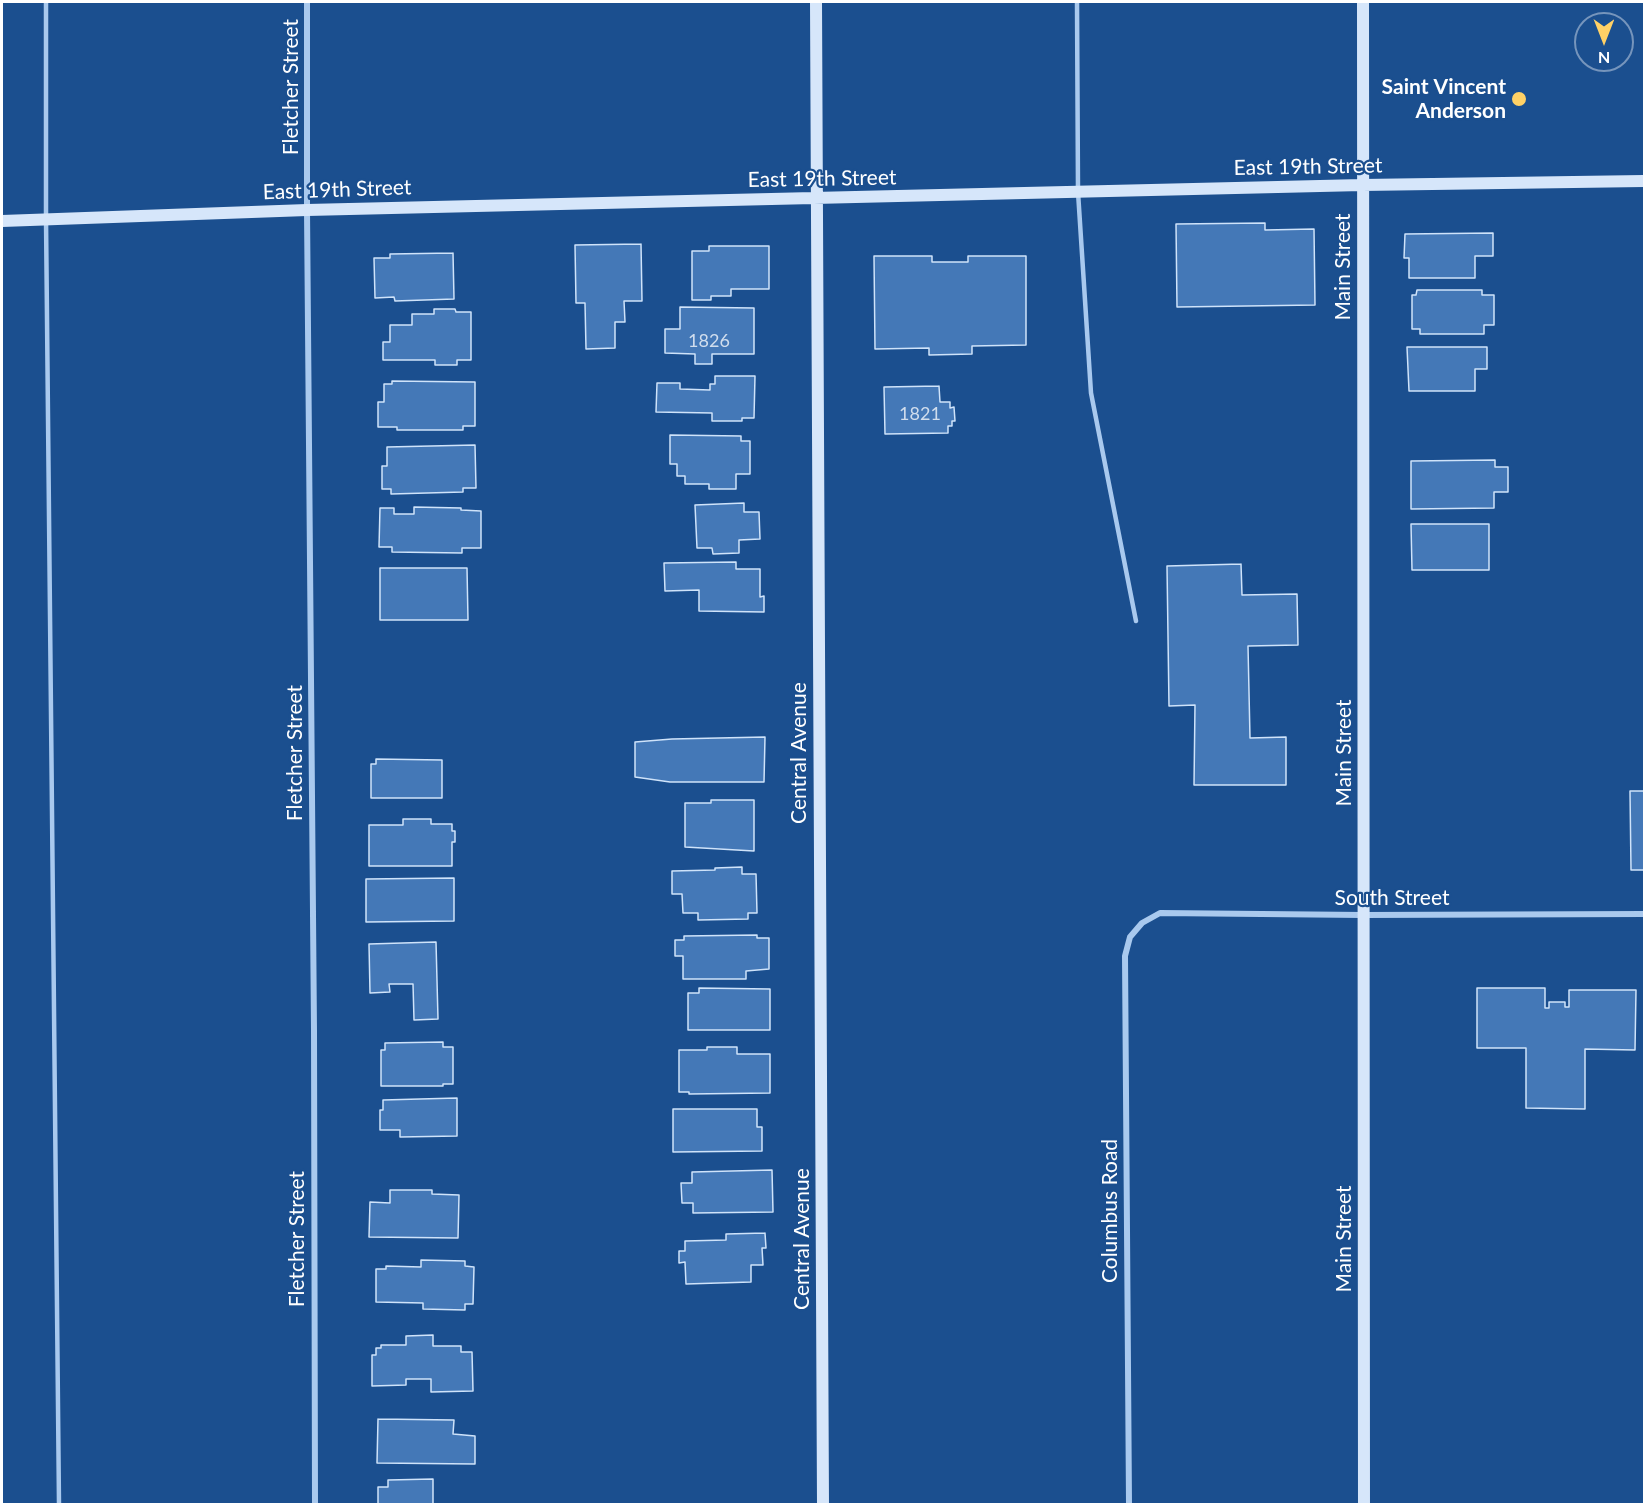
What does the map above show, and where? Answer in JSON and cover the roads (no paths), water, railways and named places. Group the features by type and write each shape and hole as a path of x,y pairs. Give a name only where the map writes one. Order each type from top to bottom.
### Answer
{"street":[{"name":"Fletcher Street","path":"307,2 315,1504"},
{"name":"Central Avenue","path":"816,2 823,1504"},
{"name":"Main Street","path":"1363,2 1364,1504"},
{"name":"East 19th Street","path":"2,221 307,210 1362,185 1644,181"},
{"name":"South Street","path":"1142,923 1160,913 1644,914"},
{"name":"Columbus Road","path":"1129,1504 1125,956 1130,937 1142,923"}],"lane":[{"path":"46,2 58,1504"},
{"path":"1077,2 1078,192 1091,393 1136,621"}],"place":[{"name":"Saint Vincent Anderson","path":"1519,99"}]}
